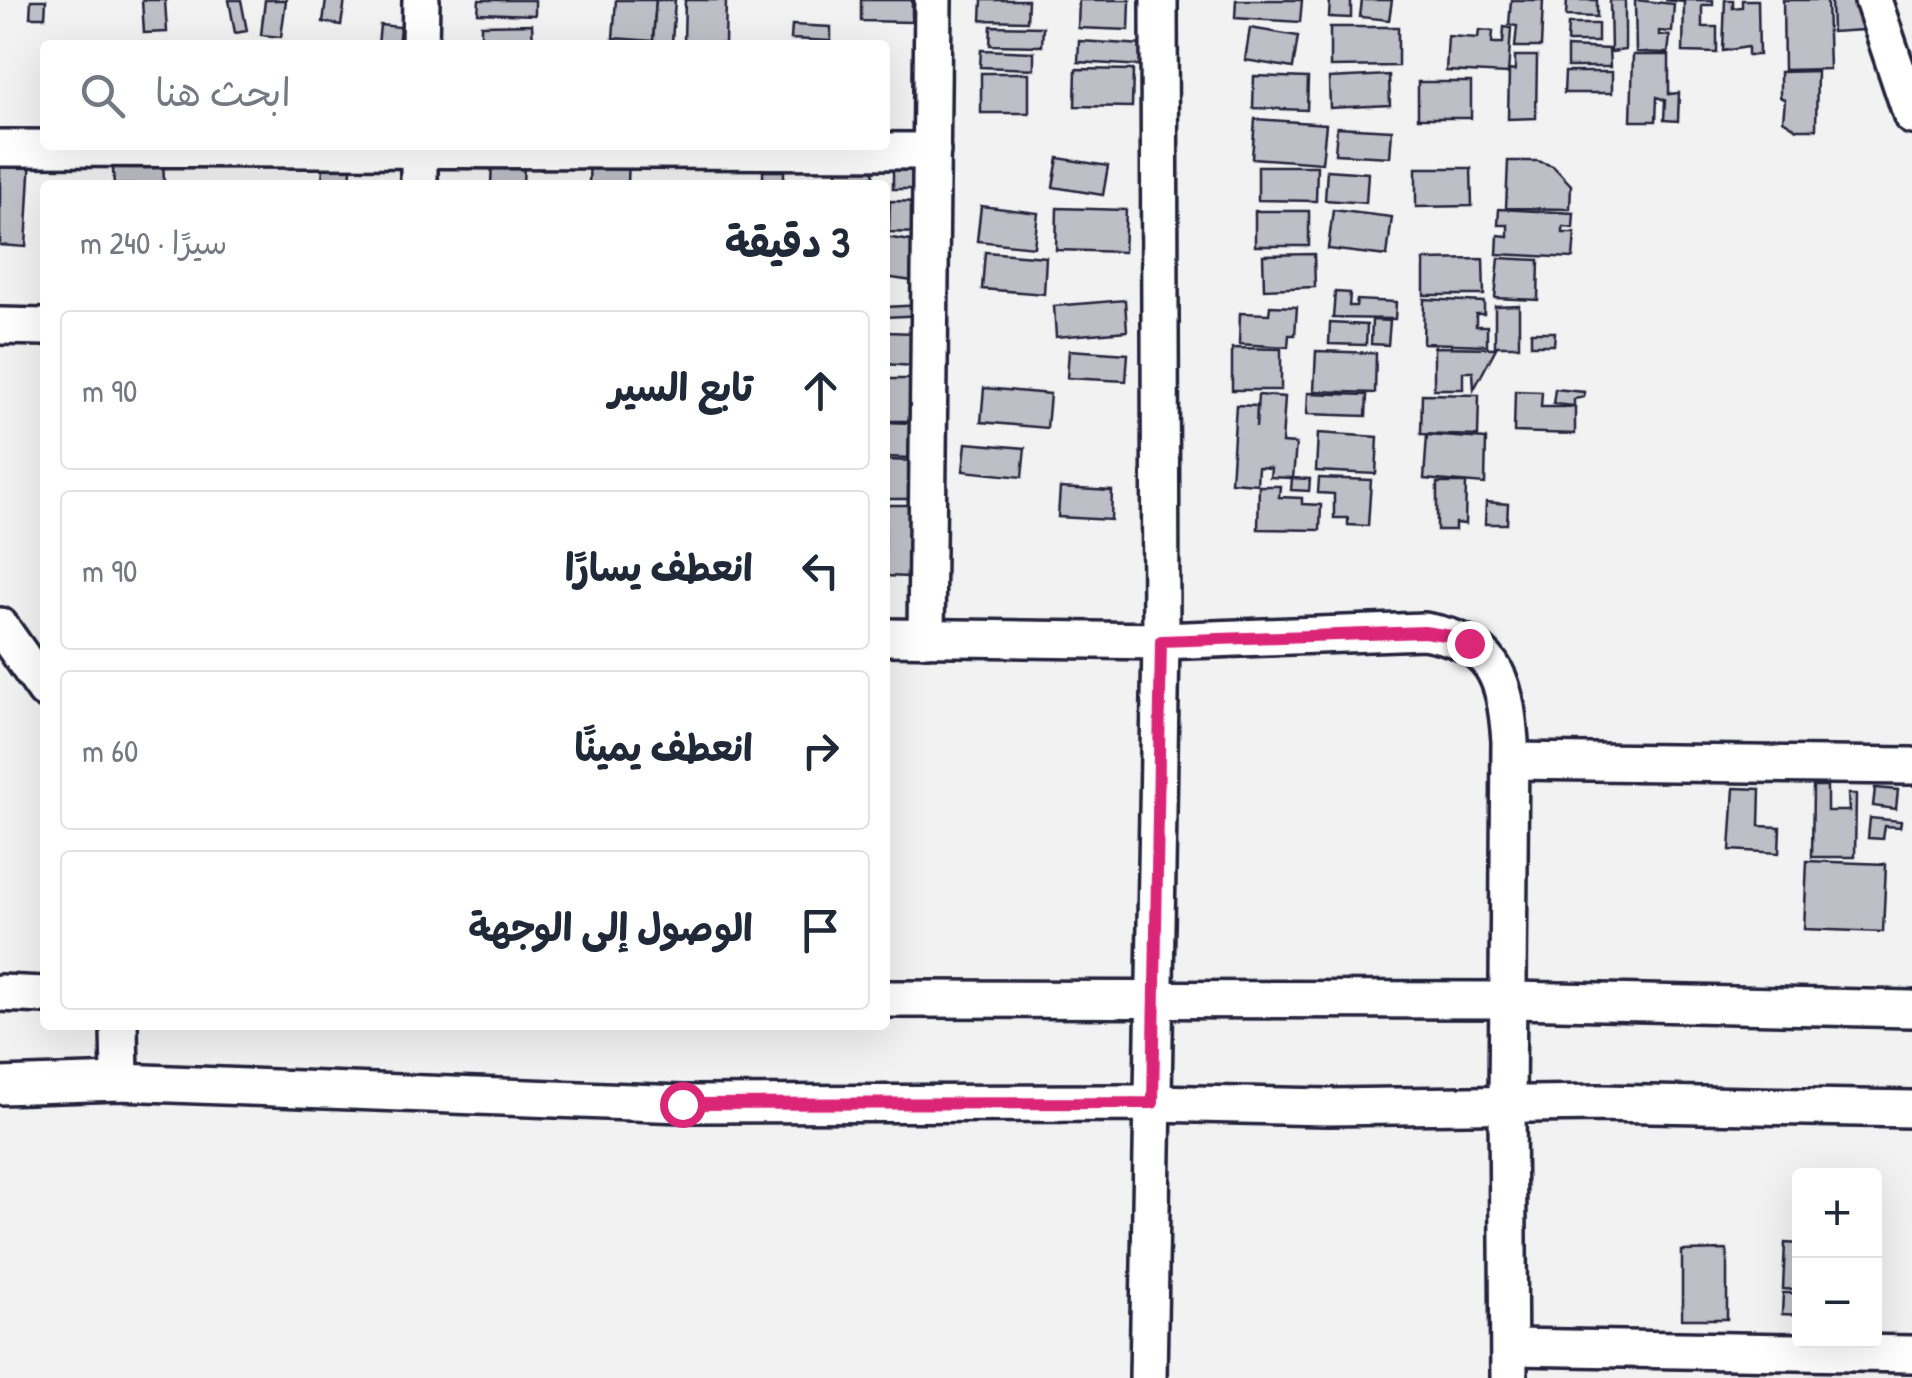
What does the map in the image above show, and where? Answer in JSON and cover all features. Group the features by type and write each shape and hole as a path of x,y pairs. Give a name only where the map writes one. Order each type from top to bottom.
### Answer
{"street":[{"path":"420,40 421,0"},
{"path":"926,638 934,0"},
{"path":"1148,1378 1161,641 1159,0"},
{"path":"1873,0 1912,116"},
{"path":"0,148 40,148"},
{"path":"419,150 420,180"},
{"path":"463,150 674,169 932,151"},
{"path":"0,326 40,328"},
{"path":"0,626 40,683"},
{"path":"890,637 1161,641 1424,632 1452,636 1484,654 1498,676 1508,709 1510,760 1506,1104 1509,1363 1912,1354"},
{"path":"1510,760 1912,766"},
{"path":"0,993 40,995"},
{"path":"890,999 1508,1000 1912,1009"},
{"path":"119,1030 120,1082"},
{"path":"0,1086 120,1082 682,1104 1506,1104 1912,1109"}],"building":[{"path":"31,0 46,0 45,17 30,17"},
{"path":"142,0 165,0 167,32 144,33"},
{"path":"229,0 241,0 247,31 235,33"},
{"path":"265,0 286,0 281,37 261,35"},
{"path":"326,0 345,0 341,25 323,22"},
{"path":"479,0 535,0 535,15 478,13"},
{"path":"616,0 656,0 653,40 613,38"},
{"path":"656,0 675,0 672,40 653,40"},
{"path":"685,0 726,0 725,40 684,40"},
{"path":"861,0 912,0 912,22 861,21"},
{"path":"982,0 1028,0 1027,21 981,20"},
{"path":"1079,0 1130,0 1129,30 1078,28"},
{"path":"1236,0 1302,0 1300,22 1235,18"},
{"path":"1330,0 1351,0 1351,18 1329,17"},
{"path":"1362,0 1392,0 1389,20 1360,17"},
{"path":"1511,0 1543,0 1541,47 1515,47 1517,26 1509,25"},
{"path":"1567,0 1597,0 1597,17 1566,16"},
{"path":"1610,0 1625,0 1625,50 1611,52"},
{"path":"1635,0 1674,4 1672,32 1659,31 1659,35 1670,36 1668,53 1636,52"},
{"path":"1665,0 1713,0 1713,5 1702,5 1702,27 1717,27 1717,53 1683,52 1684,2"},
{"path":"1725,0 1733,0 1733,8 1742,7 1742,0 1758,0 1759,55 1748,55 1748,47 1723,51"},
{"path":"1783,0 1827,0 1829,69 1784,70"},
{"path":"1831,0 1853,0 1854,8 1861,7 1863,30 1832,32"},
{"path":"532,24 533,40 481,40 481,25"},
{"path":"1568,24 1598,24 1598,42 1567,42"},
{"path":"380,25 400,27 399,40 378,40"},
{"path":"792,25 831,27 831,40 791,39"},
{"path":"991,26 1043,27 1042,46 990,45"},
{"path":"1330,27 1398,27 1398,66 1330,67"},
{"path":"1504,27 1511,28 1508,74 1446,71 1448,36 1478,38 1479,30 1493,31 1492,43 1503,43"},
{"path":"1250,28 1298,36 1293,68 1245,60"},
{"path":"1079,41 1144,45 1143,66 1078,62"},
{"path":"1567,47 1609,49 1610,67 1567,67"},
{"path":"981,50 1034,52 1034,69 980,67"},
{"path":"1633,55 1669,55 1669,94 1679,93 1678,121 1664,120 1665,100 1657,97 1656,121 1631,121"},
{"path":"1515,56 1537,56 1536,118 1508,119 1509,70 1515,71"},
{"path":"1076,69 1133,70 1132,107 1075,106"},
{"path":"1817,71 1816,129 1797,129 1783,120 1785,100 1780,97 1780,72"},
{"path":"1565,72 1612,72 1612,93 1564,93"},
{"path":"981,73 1029,73 1029,113 981,113"},
{"path":"1389,75 1390,105 1330,108 1329,78"},
{"path":"1254,76 1308,78 1307,110 1253,108"},
{"path":"1418,82 1471,82 1471,118 1418,118"},
{"path":"1255,119 1326,124 1322,163 1252,158"},
{"path":"1337,127 1392,130 1390,157 1335,154"},
{"path":"163,152 164,180 114,180 112,155"},
{"path":"590,153 629,153 628,180 589,180"},
{"path":"0,154 31,156 26,247 0,245"},
{"path":"324,155 352,156 350,180 322,180"},
{"path":"1058,158 1108,166 1103,195 1053,187"},
{"path":"893,161 920,161 920,189 893,189"},
{"path":"1508,161 1538,161 1553,166 1571,185 1570,209 1506,208"},
{"path":"492,162 524,163 523,180 491,180"},
{"path":"837,164 874,165 873,180 837,180"},
{"path":"1258,166 1317,166 1316,201 1258,200"},
{"path":"1416,168 1471,168 1472,206 1416,207"},
{"path":"1327,170 1368,173 1366,203 1325,200"},
{"path":"763,171 784,171 784,180 763,180"},
{"path":"890,201 920,202 919,233 890,232"},
{"path":"981,206 1038,213 1034,247 977,241"},
{"path":"1057,208 1126,210 1124,252 1056,250"},
{"path":"1499,209 1574,213 1573,228 1563,227 1563,233 1575,233 1573,258 1497,254 1498,235 1508,236 1508,225 1498,225"},
{"path":"1333,210 1392,217 1387,256 1328,249"},
{"path":"1255,211 1309,211 1309,246 1255,246"},
{"path":"890,238 925,243 919,282 890,278"},
{"path":"985,252 1046,257 1044,294 982,289"},
{"path":"1314,254 1315,287 1264,289 1263,255"},
{"path":"1499,258 1539,260 1538,300 1495,298"},
{"path":"1483,259 1484,295 1424,295 1424,260"},
{"path":"1335,292 1350,293 1349,306 1356,306 1357,300 1396,302 1395,319 1333,318"},
{"path":"1424,299 1484,302 1484,314 1476,314 1476,326 1487,326 1487,345 1423,343"},
{"path":"1125,300 1127,331 1056,337 1054,306"},
{"path":"923,305 924,315 890,317 890,307"},
{"path":"1519,305 1519,346 1495,346 1495,306"},
{"path":"1270,306 1297,307 1295,335 1289,335 1288,347 1239,344 1240,313 1269,314"},
{"path":"1372,320 1390,321 1388,345 1371,344"},
{"path":"1330,323 1367,325 1366,345 1329,344"},
{"path":"890,332 916,333 913,366 890,364"},
{"path":"1531,332 1555,332 1554,345 1531,345"},
{"path":"1434,347 1496,348 1474,389 1473,372 1463,372 1463,389 1434,389"},
{"path":"1232,348 1281,349 1281,390 1232,390"},
{"path":"1069,350 1128,354 1126,381 1067,378"},
{"path":"1316,351 1376,353 1375,393 1314,391"},
{"path":"890,379 910,379 910,421 890,421"},
{"path":"984,388 1050,394 1047,428 981,422"},
{"path":"1555,389 1584,392 1584,397 1574,399 1574,406 1553,404"},
{"path":"1515,391 1542,392 1541,407 1575,407 1575,434 1514,432"},
{"path":"1308,393 1367,395 1366,416 1307,414"},
{"path":"1422,394 1479,395 1478,436 1421,434"},
{"path":"1258,395 1285,397 1282,443 1296,444 1293,478 1310,479 1309,491 1291,490 1292,478 1270,477 1271,468 1258,467 1257,484 1231,482 1236,405 1257,406 1256,428"},
{"path":"890,422 912,423 910,458 890,457"},
{"path":"1318,433 1378,437 1376,474 1316,471"},
{"path":"1427,435 1486,439 1485,484 1424,479"},
{"path":"966,443 1025,448 1022,477 963,471"},
{"path":"890,460 920,461 919,499 890,499"},
{"path":"1319,478 1371,480 1368,526 1348,525 1348,518 1334,518 1334,494 1318,493"},
{"path":"1437,483 1466,483 1465,524 1455,523 1455,530 1437,530"},
{"path":"1259,486 1280,486 1279,497 1302,498 1302,504 1321,505 1320,530 1258,529"},
{"path":"1060,488 1112,491 1111,520 1058,517"},
{"path":"1486,502 1508,504 1507,524 1485,524"},
{"path":"890,505 911,505 909,577 890,576"},
{"path":"1813,786 1827,786 1827,811 1849,811 1848,794 1856,794 1855,857 1812,857"},
{"path":"1734,788 1760,789 1759,826 1780,827 1779,853 1730,850"},
{"path":"1875,788 1898,790 1896,809 1873,806"},
{"path":"1870,818 1901,821 1900,827 1885,826 1883,839 1868,838"},
{"path":"1807,861 1886,864 1883,932 1804,929"},
{"path":"1785,1243 1792,1243 1792,1290 1783,1289"},
{"path":"1727,1250 1727,1319 1682,1319 1682,1251"},
{"path":"1783,1293 1792,1293 1792,1315 1782,1314"}],"route":[{"path":"682,1104 1153,1103 1161,641 1424,632 1469,643"}]}
